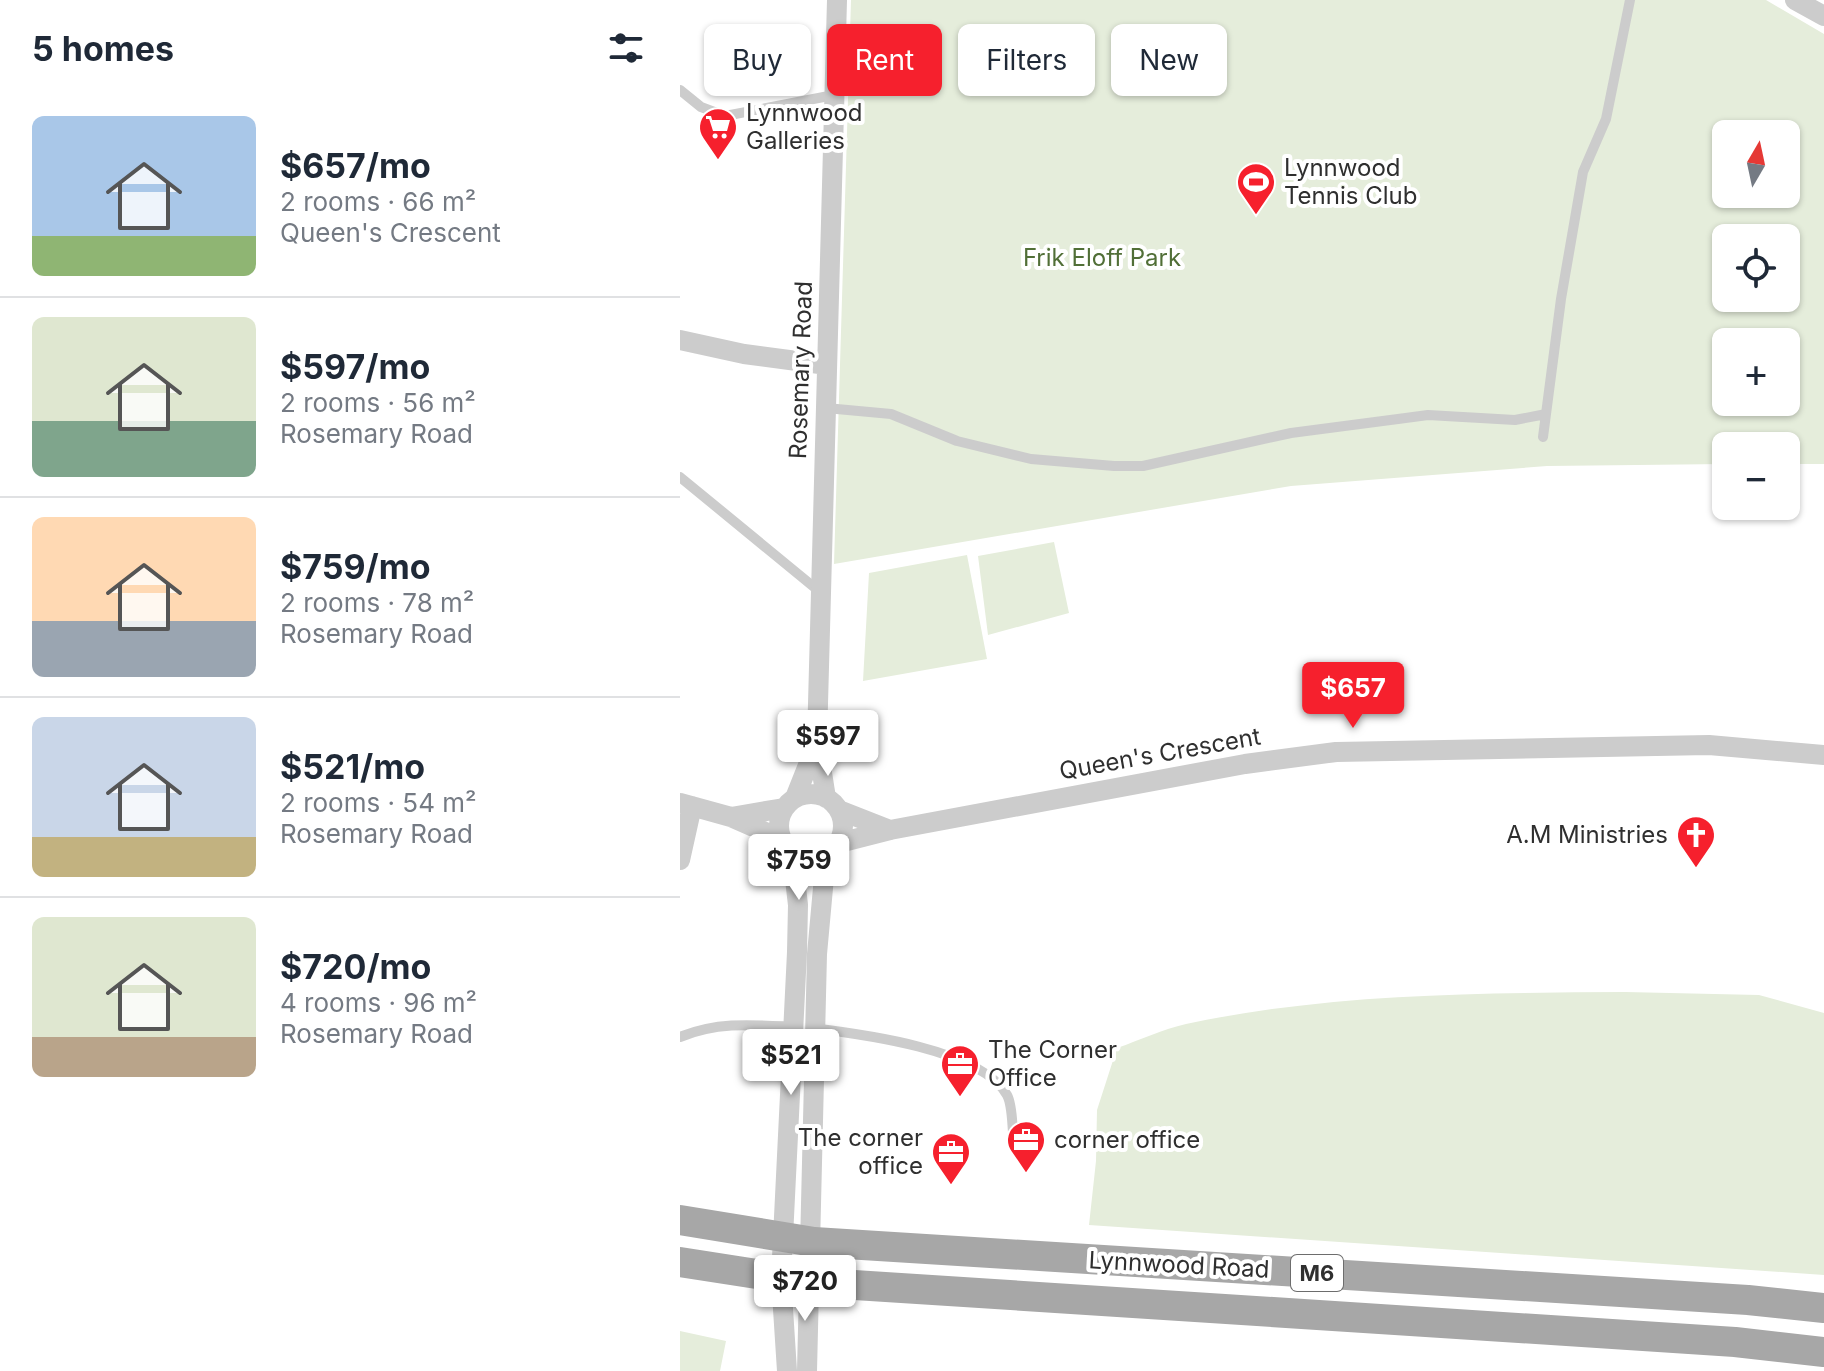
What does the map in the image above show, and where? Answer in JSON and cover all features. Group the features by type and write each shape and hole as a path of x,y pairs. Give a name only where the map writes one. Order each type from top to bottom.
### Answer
{"main road":[{"name":"Lynnwood Road","path":"680,1220 796,1240 1748,1300 1824,1308"},
{"name":"Lynnwood Road","path":"680,1262 794,1280 1735,1342 1824,1352"}],"street":[{"name":"Rosemary Road","path":"836,24 837,0"},
{"name":"Rosemary Road","path":"833,804 817,741 834,96"},
{"path":"680,340 744,354 827,365"},
{"name":"Rosemary Road","path":"790,803 817,741"},
{"name":"Queen's Crescent","path":"832,849 890,830 1245,764 1336,752 1709,745 1824,755"},
{"path":"731,817 790,803 809,794 890,830"},
{"path":"790,803 779,822 787,846 798,905 794,1027 796,1240"},
{"path":"787,1371 815,1028 817,954 832,849 844,827 833,804"},
{"path":"680,860 686,805 731,817 809,859 832,849"},
{"path":"794,1280 807,1371"}],"lane":[{"path":"1543,437 1561,299 1583,172 1606,119 1630,0"},
{"path":"680,90 701,107 725,116 828,96"},
{"path":"826,408 891,414 957,441 1031,459 1114,466 1143,466 1291,433 1413,417 1469,416 1515,420 1546,414"},
{"path":"680,477 820,592"},
{"path":"680,1037 723,1024 815,1028 913,1044 967,1063 992,1076 1008,1097 1013,1132"}],"green space":[{"name":"Frik Eloff Park","path":"851,0 1766,0 1824,34 1824,464 1800,464 1800,432 1712,432 1712,464 1547,466 1291,486 834,564 848,96 942,96 942,24 850,24"},
{"path":"1054,542 1069,613 988,635 978,556"},
{"path":"967,555 987,659 863,681 869,573"},
{"path":"1625,992 1759,995 1824,1013 1824,1275 1089,1225 1096,1161 1097,1110 1117,1048 1186,1024 1295,1006 1460,994"},
{"path":"680,1331 726,1341 720,1371 680,1371"}],"place":[{"name":"Lynnwood Galleries","path":"718,161"},
{"name":"Lynnwood Tennis Club","path":"1256,216"},
{"name":"A.M Ministries","path":"1696,869"},
{"name":"The Corner Office","path":"960,1098"},
{"name":"corner office","path":"1026,1174"},
{"name":"The corner office","path":"951,1186"}]}
